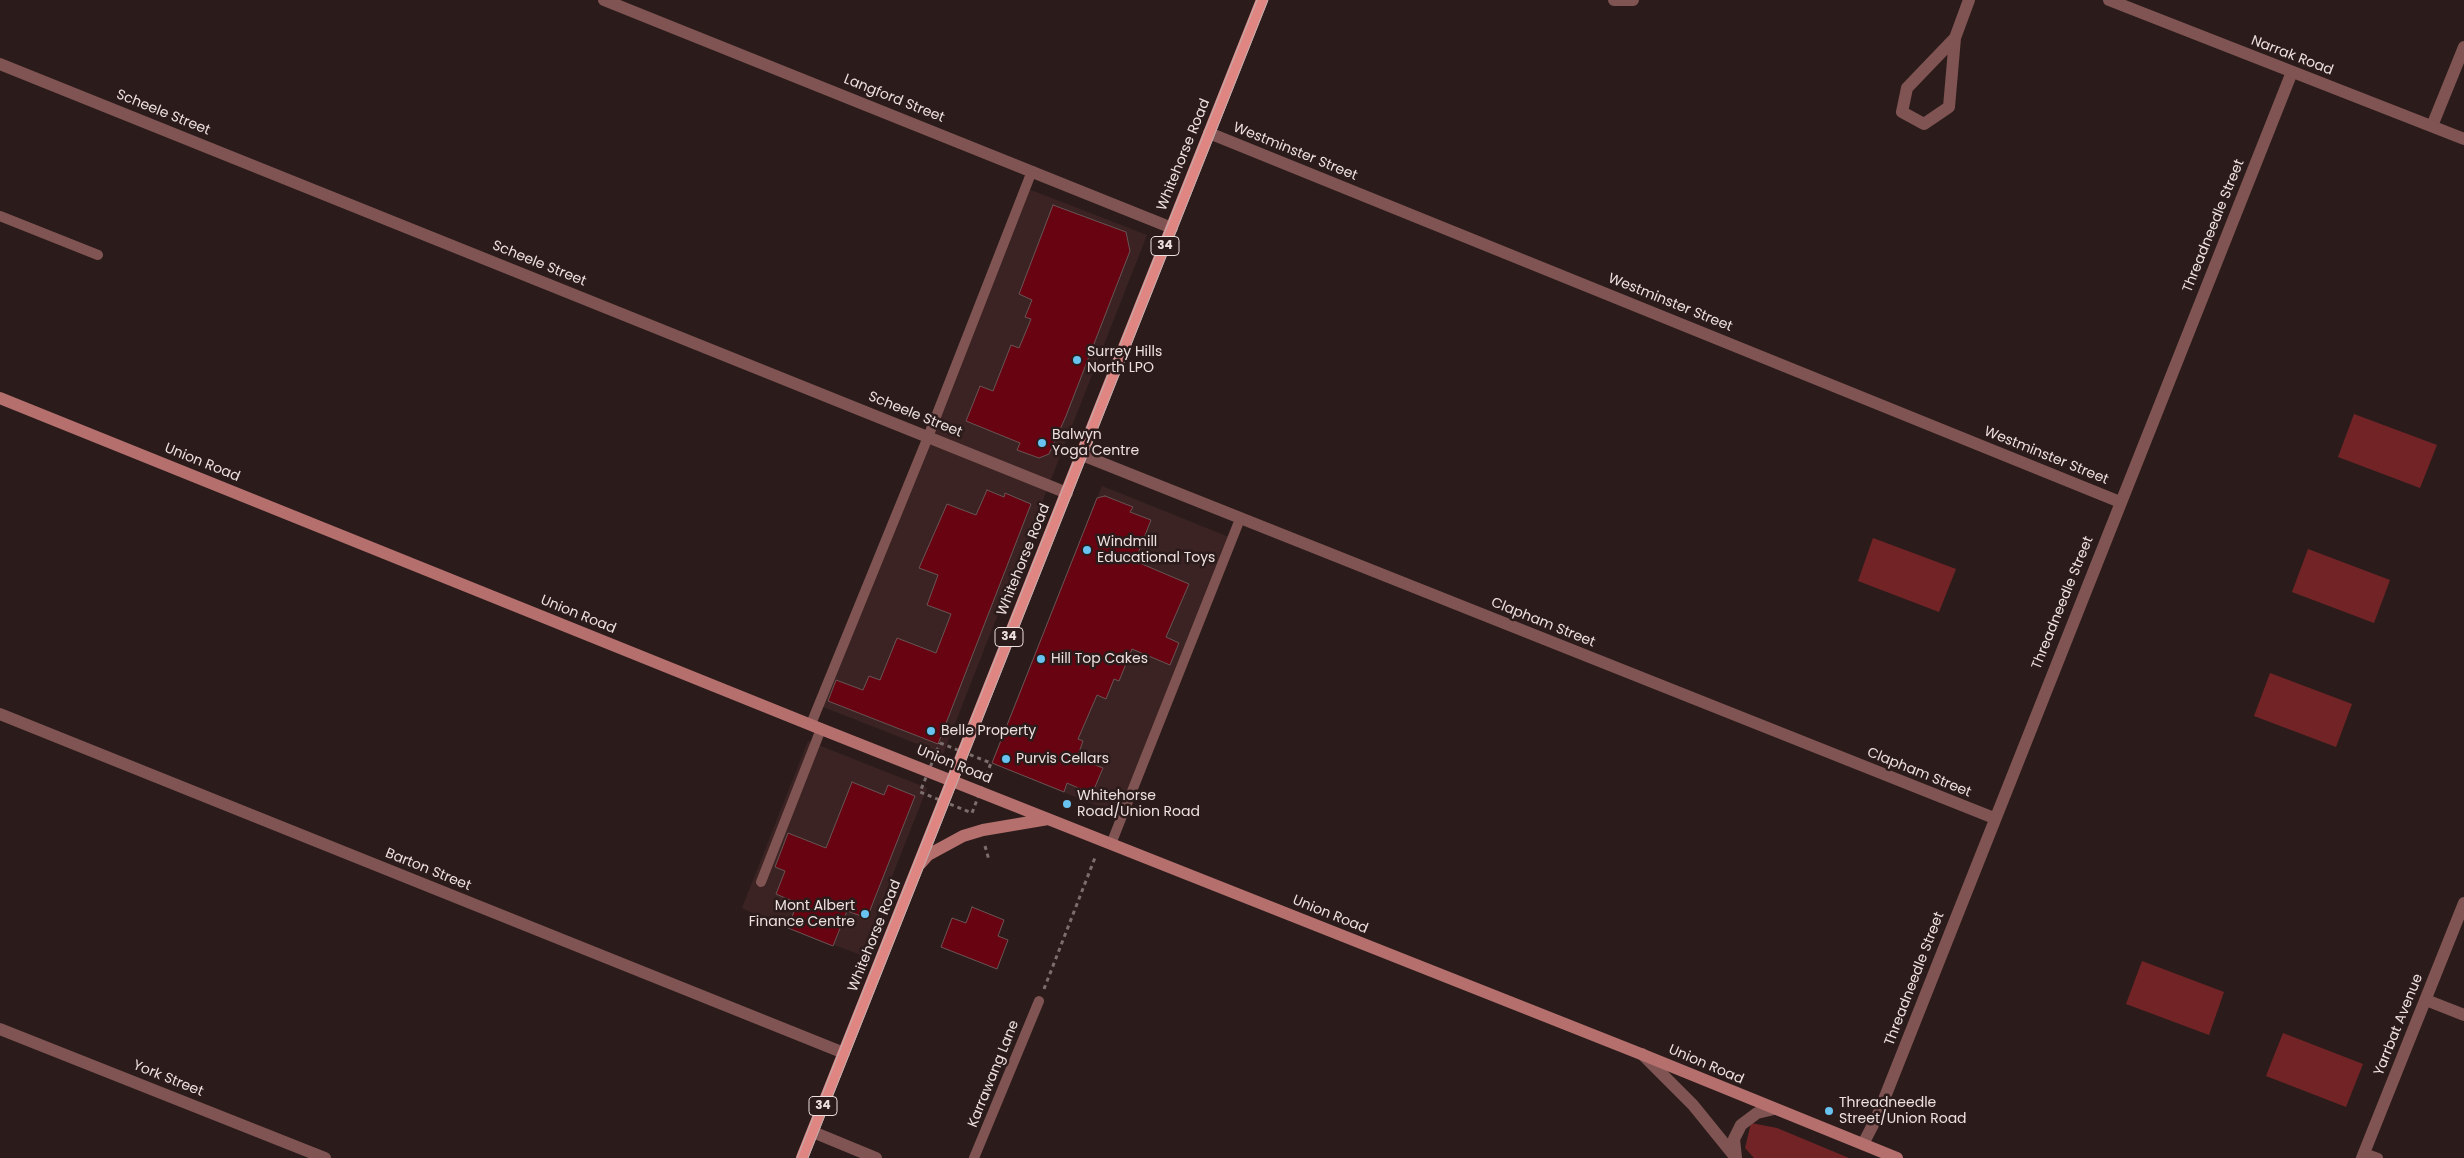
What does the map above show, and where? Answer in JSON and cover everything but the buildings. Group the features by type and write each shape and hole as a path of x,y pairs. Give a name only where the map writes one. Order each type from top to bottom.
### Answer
{"main road":[{"name":"Whitehorse Road","path":"802,1158 1262,0"},
{"name":"Union Road","path":"0,398 1897,1158"},
{"path":"920,864 935,851 963,836 983,830 1048,819"}],"street":[{"name":"Langford Street","path":"604,0 1172,228"},
{"path":"1614,0 1633,0"},
{"path":"1955,38 1907,88 1902,112 1924,124 1949,107 1955,38 1969,0"},
{"name":"Narrak Road","path":"2109,0 2464,139"},
{"path":"2432,126 2464,47"},
{"name":"Scheele Street","path":"0,64 1067,493"},
{"name":"Threadneedle Street","path":"1863,1144 1877,1117 1994,818 2292,72"},
{"name":"Westminster Street","path":"1209,133 2120,502"},
{"name":"Clapham Street","path":"1082,455 1994,818"},
{"name":"Barton Street","path":"0,714 844,1053"},
{"name":"Yarrbat Avenue","path":"2363,1155 2464,902"},
{"path":"2426,1000 2464,1015"},
{"name":"York Street","path":"0,1029 325,1158"},
{"path":"1641,1054 1693,1105 1736,1158"},
{"path":"1736,1158 1734,1139 1741,1125 1758,1113 1774,1109"},
{"path":"813,1132 876,1158"}],"lane":[{"path":"761,882 816,726 1032,171"},
{"path":"0,216 98,255"},
{"path":"1106,842 1240,519"},
{"name":"Karrawang Lane","path":"974,1158 1039,1001"},
{"path":"2363,1155 2378,1158"}],"path":[{"path":"1039,1001 1106,842"}],"shaded area":[{"path":"1023,187 1147,235 943,754 818,705"},
{"path":"2354,414 2437,445 2420,488 2338,457"},
{"path":"1102,486 1234,539 1127,818 992,763"},
{"path":"1873,538 1956,569 1939,612 1858,581"},
{"path":"2308,549 2390,580 2374,623 2292,592"},
{"path":"2270,673 2352,704 2336,747 2254,716"},
{"path":"808,741 927,788 861,955 772,922 742,908"},
{"path":"2142,961 2224,992 2209,1035 2126,1004"},
{"path":"2283,1033 2363,1064 2346,1107 2266,1076"},
{"path":"1751,1123 1777,1128 1849,1158 1754,1158 1745,1148"}],"tram line":[{"path":"797,1158 1257,0"},
{"path":"808,1158 1268,0"}],"place":[{"name":"Surrey Hills North LPO","path":"1077,360"},
{"name":"Balwyn Yoga Centre","path":"1042,443"},
{"name":"Windmill Educational Toys","path":"1087,550"},
{"name":"Hill Top Cakes","path":"1041,659"},
{"name":"Belle Property","path":"931,731"},
{"name":"Purvis Cellars","path":"1006,759"},
{"name":"Whitehorse Road/Union Road","path":"1067,804"},
{"name":"Mont Albert Finance Centre","path":"865,914"},
{"name":"Threadneedle Street/Union Road","path":"1829,1111"}]}
